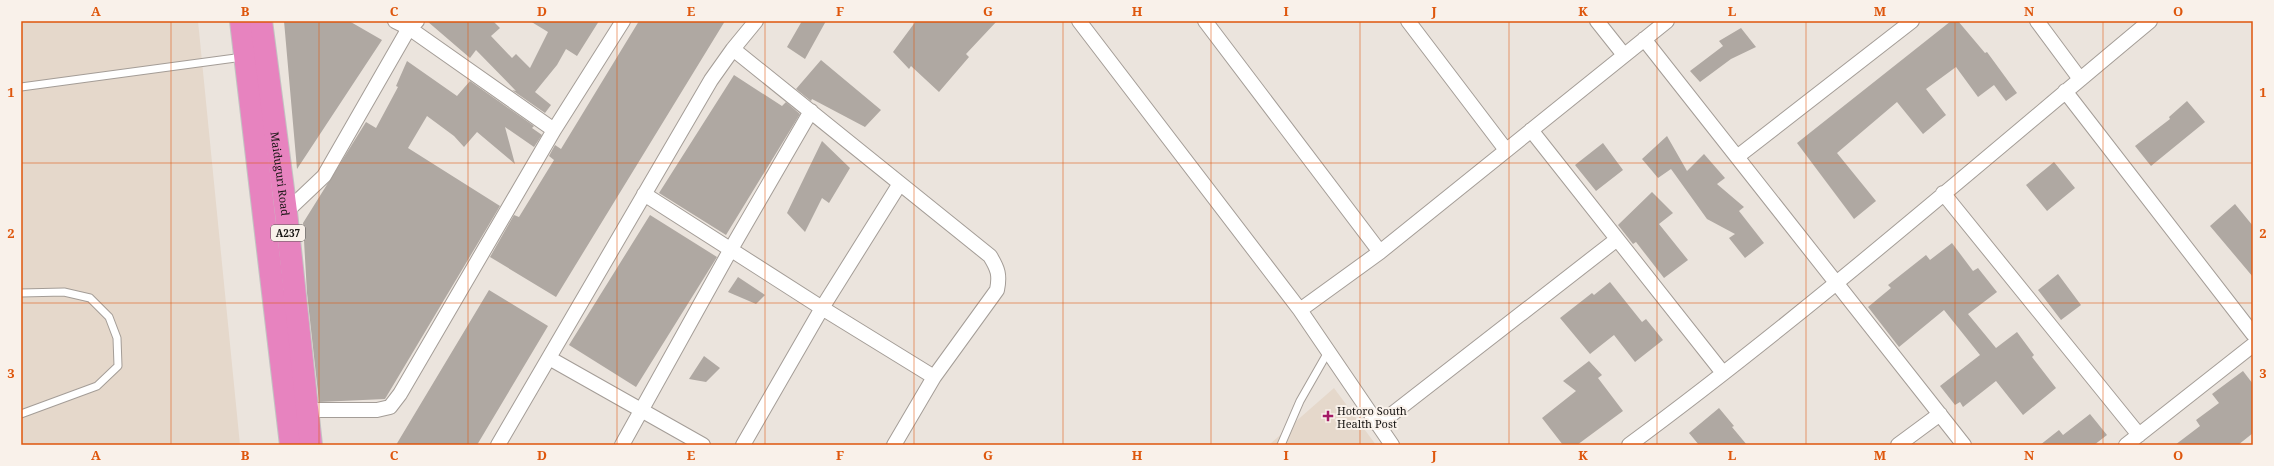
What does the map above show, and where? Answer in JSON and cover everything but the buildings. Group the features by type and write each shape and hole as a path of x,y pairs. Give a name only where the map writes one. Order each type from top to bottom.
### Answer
{"highway":[{"name":"Maiduguri Road","path":"241,21 255,56 286,212 311,445"},
{"name":"Maiduguri Road","path":"261,21 255,56 291,445"}],"street":[{"path":"395,21 413,25 554,130"},
{"path":"307,410 377,410 390,407 400,394 554,130 623,21"},
{"path":"498,445 711,80 733,48 756,21"},
{"path":"1205,21 1380,252"},
{"path":"1408,21 1506,150"},
{"path":"1597,21 1624,55"},
{"path":"1300,310 1380,252 1667,21"},
{"path":"1737,157 1912,21"},
{"path":"2037,21 2080,79"},
{"path":"1629,445 1724,373 1835,283 2150,21"},
{"path":"1083,22 1300,310 1392,445"},
{"path":"286,212 324,176 413,25"},
{"path":"1644,39 1964,445"},
{"path":"733,48 812,111 899,185 990,256 998,269 999,279 997,290 934,377 894,445"},
{"path":"2065,91 2253,334"},
{"path":"622,445 731,249 812,111"},
{"path":"1530,130 1616,240 1724,373"},
{"path":"744,445 822,308 899,185"},
{"path":"1943,193 2139,434"},
{"path":"644,194 822,308 934,377"},
{"path":"1378,425 1616,240"},
{"path":"2126,445 2253,345"},
{"path":"549,358 703,445"},
{"path":"1898,445 1940,414"}],"lane":[{"path":"21,87 255,56"},
{"path":"21,293 64,292 90,298 109,317 117,338 118,366 97,386 34,411 21,414"},
{"path":"1281,445 1300,401 1328,352"}],"shaded area":[{"path":"21,21 198,21 240,445 21,445"},
{"name":"Hotoro South Health Post","path":"1334,388 1376,445 1269,445"}],"place":[{"name":"Hotoro South Health Post","path":"1328,416"}]}
